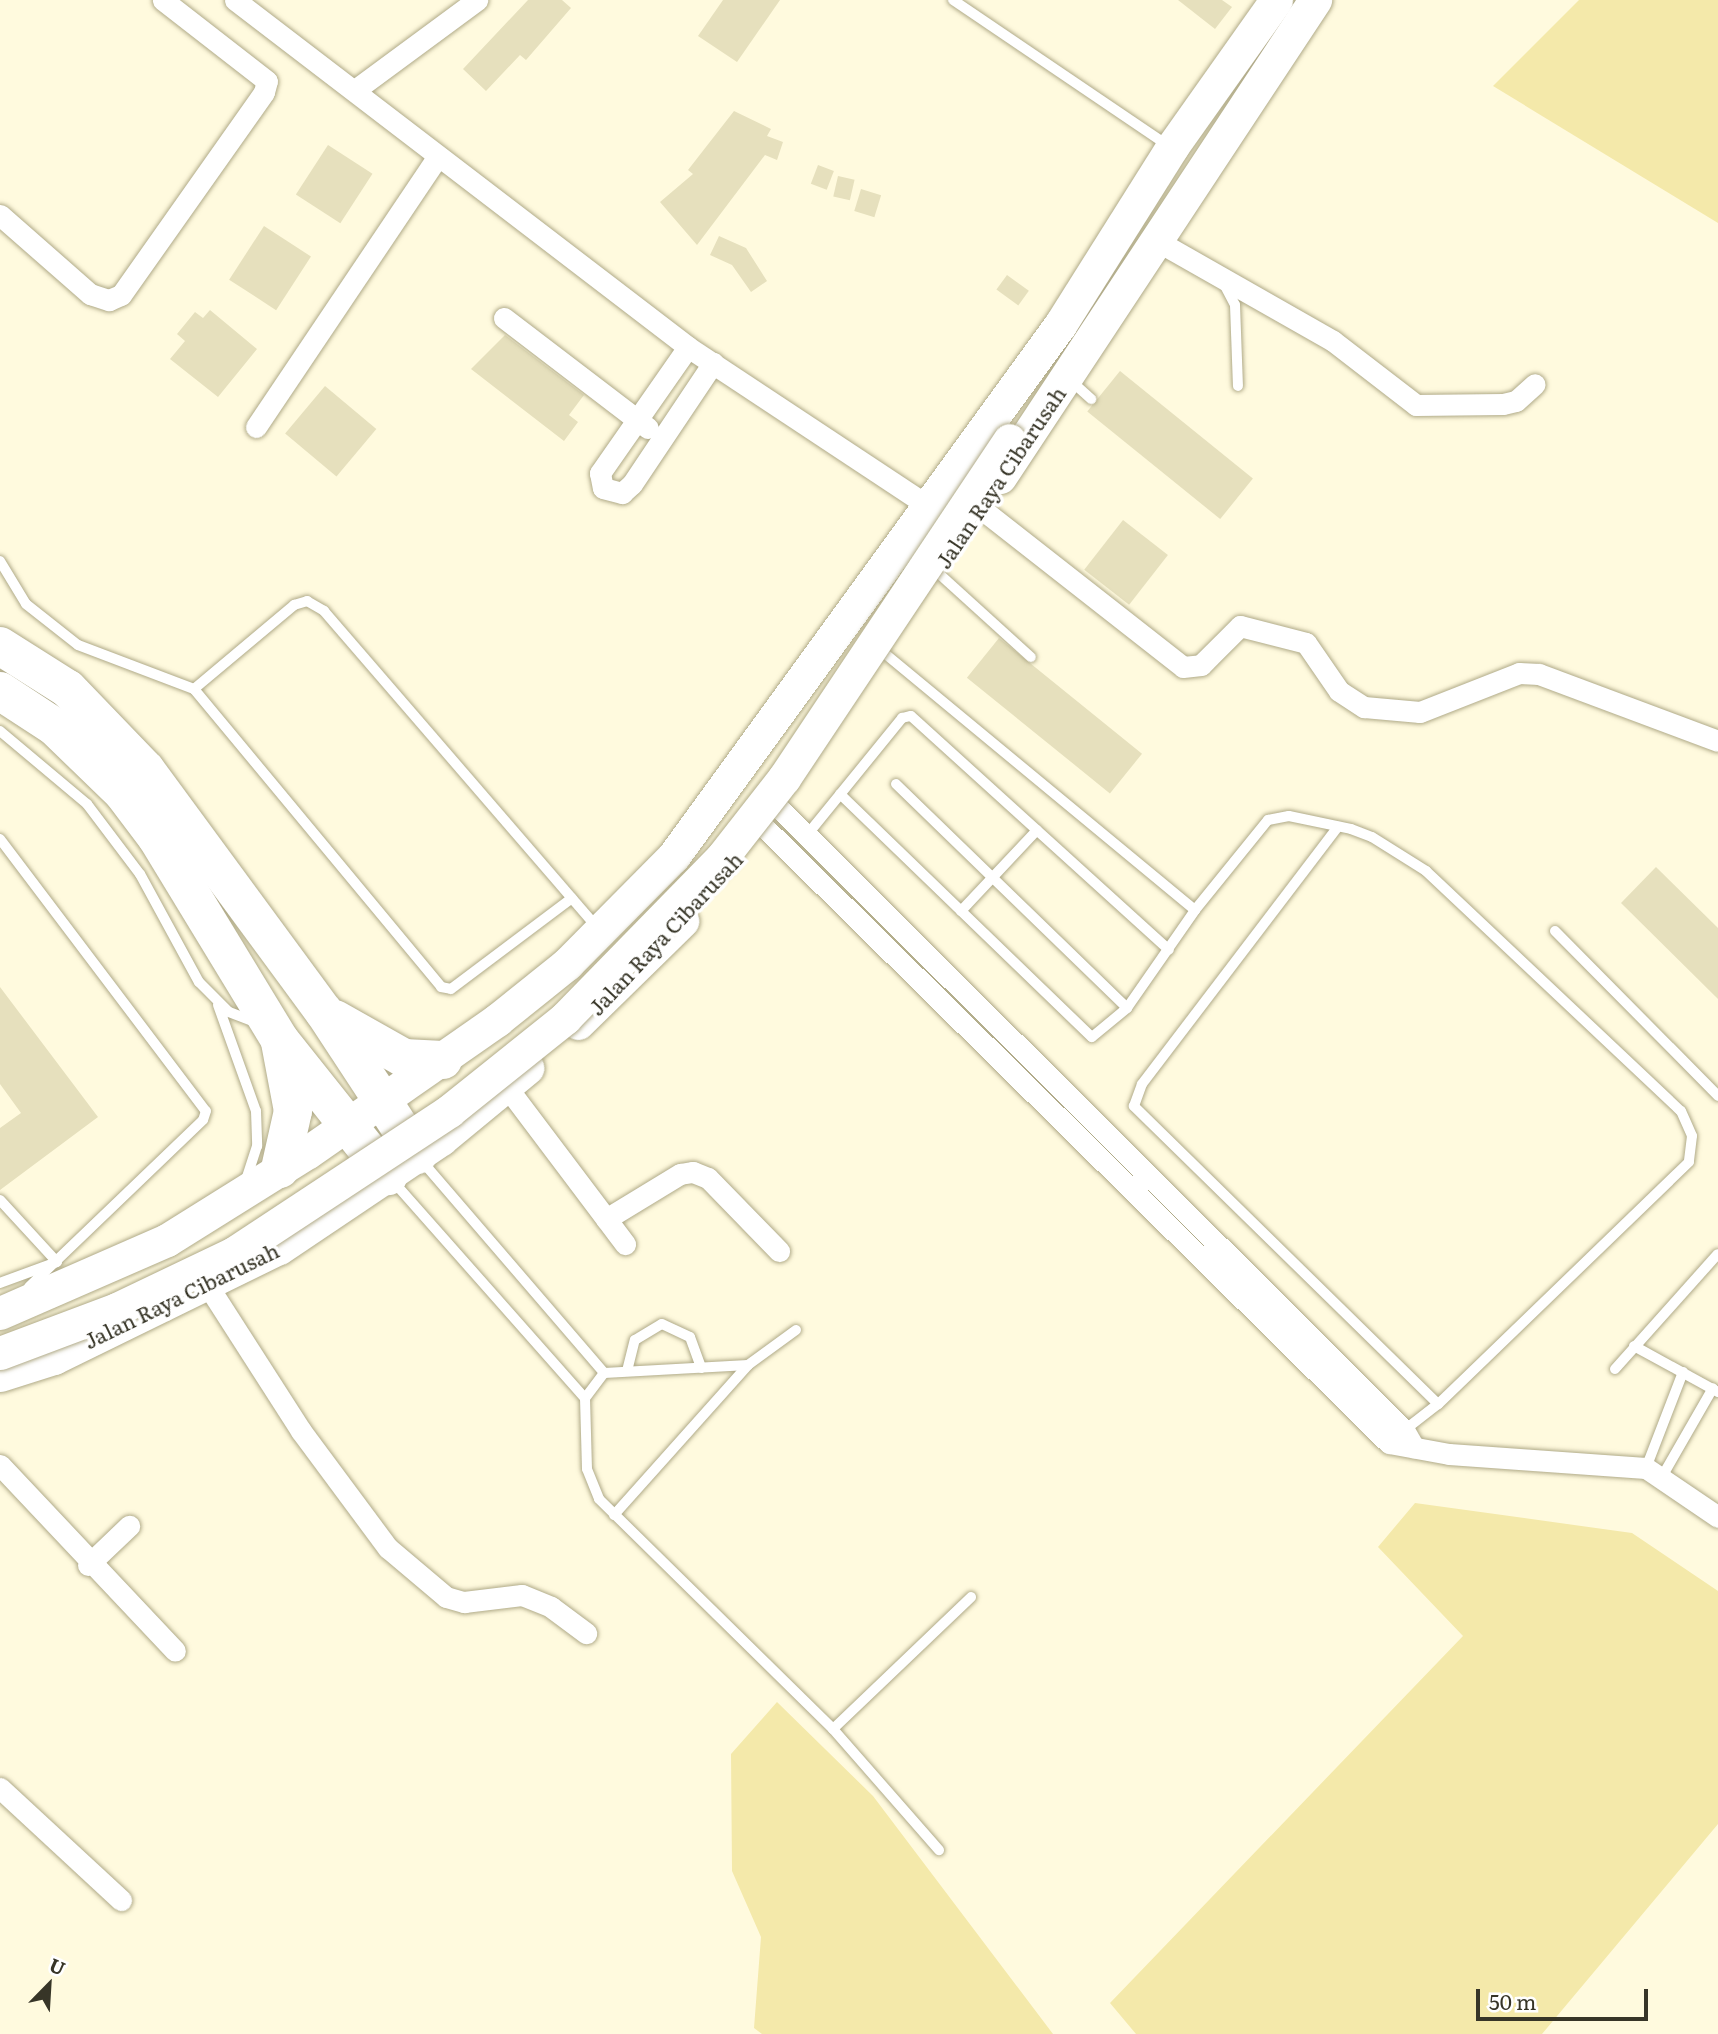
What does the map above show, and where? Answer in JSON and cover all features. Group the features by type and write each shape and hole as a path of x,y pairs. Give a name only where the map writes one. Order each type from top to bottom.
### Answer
{"highway":[{"path":"0,646 68,689 102,719 207,848 324,1012 391,1095 415,1157"},
{"path":"0,691 55,727 123,793 157,838 276,1034 350,1123 415,1157"},
{"path":"324,1012 404,1058 443,1060"},
{"path":"276,1034 293,1111 294,1160"}],"main road":[{"name":"Jalan Raya Cibarusah","path":"0,1313 167,1240 294,1160 443,1060 601,931 681,847 925,504 1060,325 1172,147 1276,0"},
{"name":"Jalan Raya Cibarusah","path":"0,1375 54,1358 208,1286 341,1207 415,1157 506,1086 619,988 770,816 1135,278 1315,0"},
{"name":"Jalan Raya Cibarusah","path":"0,1339 241,1231 445,1097 530,1033 691,870 753,795 1106,296 1135,278"},
{"name":"Jalan Raya Cibarusah","path":"0,1353 117,1309 234,1253 449,1111 565,1018 723,856 784,778 1004,438 1060,325"},
{"path":"294,1160 327,1157 341,1170 346,1189 341,1207"},
{"path":"0,1398 54,1358"}],"street":[{"path":"0,215 90,294 109,300 121,295 267,81 163,0"},
{"path":"235,0 260,7 355,90 438,156 688,346 925,504"},
{"path":"355,90 477,0"},
{"path":"256,427 438,156"},
{"path":"1159,242 1218,279 1263,298 1333,341 1416,405 1503,404 1516,401 1535,384"},
{"path":"504,318 661,438"},
{"path":"688,346 600,473 603,488 622,493 713,363"},
{"path":"979,507 1183,667 1201,665 1239,626 1306,643 1339,691 1364,707 1420,712 1519,673 1539,674 1718,741"},
{"path":"770,816 807,835 1402,1440"},
{"path":"770,816 1402,1440 1655,1471 1718,1517"},
{"path":"506,1086 625,1244"},
{"path":"606,1219 680,1174 693,1172 708,1178 779,1251"},
{"path":"208,1286 301,1431 388,1548 446,1597 464,1602 522,1595 551,1606 586,1633"},
{"path":"0,1465 88,1565 175,1651"},
{"path":"88,1565 129,1526"},
{"path":"0,1788 121,1900"}],"lane":[{"path":"953,0 1172,147"},
{"path":"1218,279 1235,304 1238,386"},
{"path":"1067,378 1091,399"},
{"path":"0,561 26,604 78,645 194,689 441,988 451,989 572,898"},
{"path":"936,571 1031,657"},
{"path":"194,689 294,605 307,601 324,611 601,931"},
{"path":"883,652 1195,909"},
{"path":"807,835 908,716 1168,950"},
{"path":"0,731 68,785 109,831 217,1002 257,1111 257,1146 242,1192"},
{"path":"896,784 1127,1008"},
{"path":"840,794 1088,1037 1097,1036 1127,1008 1195,909 1268,820 1289,816 1338,827 1387,843 1414,859 1681,1111 1692,1136 1689,1162 1402,1440"},
{"path":"1338,827 1142,1084 1134,1106 1438,1404"},
{"path":"961,911 1037,830"},
{"path":"0,839 204,1106 206,1116 57,1262 0,1313"},
{"path":"1555,931 1718,1096"},
{"path":"217,1002 234,1015 276,1034"},
{"path":"415,1157 604,1373"},
{"path":"415,1157 585,1398 587,1469 599,1499 832,1729 939,1850"},
{"path":"0,1200 57,1262"},
{"path":"1615,1369 1718,1254"},
{"path":"0,1283 57,1262"},
{"path":"627,1371 635,1340 662,1324 690,1337 701,1368"},
{"path":"614,1515 748,1365 796,1330"},
{"path":"1634,1346 1716,1390 1655,1471"},
{"path":"585,1398 604,1373 748,1365"},
{"path":"1655,1471 1683,1372"},
{"path":"832,1729 971,1597"}],"shaded area":[{"path":"1579,0 1718,0 1718,223 1493,86"},
{"path":"1415,1503 1632,1533 1718,1591 1718,1824 1542,2034 1136,2034 1110,2003 1463,1636 1378,1547"},
{"path":"777,1702 873,1796 1053,2034 762,2034 754,2028 761,1937 732,1871 731,1754"}],"building":[{"path":"528,0 562,0 571,8 526,60 520,55 486,91 463,69"},
{"path":"723,0 780,0 737,62 698,36"},
{"path":"1178,0 1222,0 1232,7 1215,29"},
{"path":"734,111 771,129 767,136 783,142 777,160 765,155 697,245 660,202 693,174 688,170"},
{"path":"328,145 372,174 340,223 296,194"},
{"path":"818,165 834,171 827,190 811,184"},
{"path":"838,176 855,180 850,200 833,196"},
{"path":"861,189 881,195 874,217 854,211"},
{"path":"264,226 311,256 276,310 229,280"},
{"path":"719,236 746,248 767,281 751,292 732,265 710,255"},
{"path":"1007,275 1029,291 1018,305 996,290"},
{"path":"210,310 257,349 218,397 170,359 185,341 177,334 195,312 203,318"},
{"path":"505,335 584,395 569,415 578,422 564,441 471,369"},
{"path":"1120,371 1253,479 1220,519 1087,411"},
{"path":"325,386 376,429 336,477 285,433"},
{"path":"1123,520 1168,555 1129,605 1084,570"},
{"path":"999,638 1142,754 1110,793 967,678"},
{"path":"1656,867 1718,928 1718,999 1621,903"},
{"path":"0,987 98,1117 0,1190 0,1128 21,1113 0,1084"}]}
